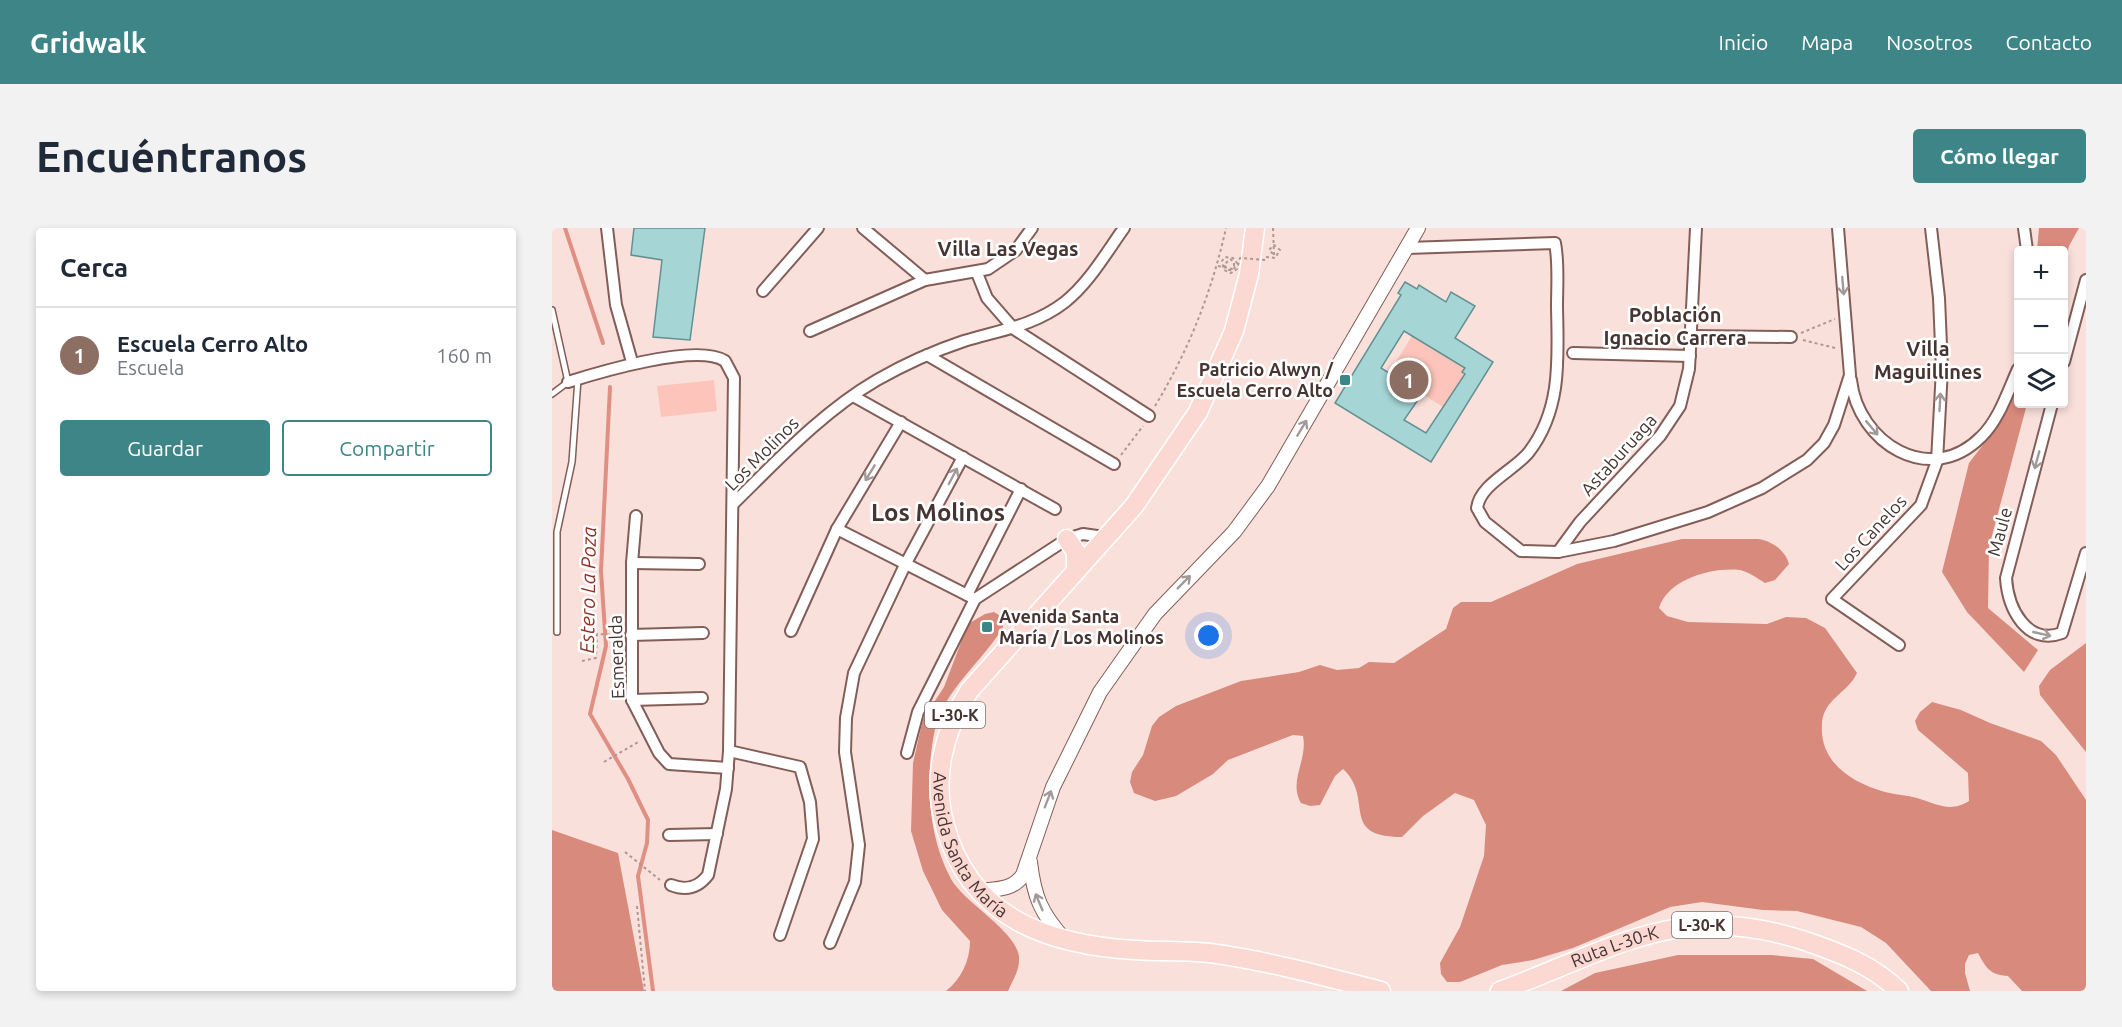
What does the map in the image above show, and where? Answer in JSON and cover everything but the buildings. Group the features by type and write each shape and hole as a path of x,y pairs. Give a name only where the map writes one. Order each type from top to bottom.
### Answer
{"main road":[{"name":"Avenida Santa María","path":"1066,942 1038,932 1008,916 980,891 961,865 943,819 940,770 946,737 969,692 1104,537 1134,506 1170,457 1212,386 1243,303 1255,228"},
{"path":"1067,539 1076,552 1076,571"},
{"name":"Ruta L-30-K","path":"1500,991 1642,935 1682,927 1728,925 1774,932 1852,958 1877,972 1899,991"},
{"name":"L-30-K","path":"1066,942 1134,950 1216,954 1305,972 1381,991"}],"street":[{"path":"607,228 616,305 632,362"},
{"path":"763,291 818,228"},
{"path":"863,228 925,280"},
{"path":"810,331 925,280 977,273 1008,258 1022,244 1032,228"},
{"name":"Los Molinos","path":"671,885 689,888 705,880 710,870 728,768 733,504 813,427 853,396 927,355 965,341 1014,329 1042,317 1074,294 1124,228"},
{"path":"980,891 1009,888 1017,884 1023,875 1057,776 1101,692 1155,614 1234,532 1268,486 1418,228"},
{"name":"Astaburuaga","path":"1558,552 1580,522 1668,427 1684,394 1690,356 1696,228"},
{"path":"1838,228 1850,375 1860,411 1874,432 1905,454 1937,460 1958,454 1981,437 1997,414 2014,379"},
{"path":"1931,228 1939,298 1942,369 1937,460"},
{"path":"2024,228 2026,246"},
{"path":"1407,248 1555,243 1558,368 1553,403 1543,430 1527,455 1482,495 1477,508 1481,518 1507,543 1521,551 1558,552 1614,541 1708,512 1762,488 1796,468 1817,451 1830,434 1850,375"},
{"path":"977,273 987,298 1014,329 1149,416"},
{"path":"2066,354 2086,280"},
{"path":"1690,336 1791,337"},
{"path":"1574,353 1690,356"},
{"path":"573,380 632,362 708,355 720,358 730,366 735,384 733,504"},
{"path":"927,355 1114,464"},
{"path":"853,396 1055,508"},
{"name":"Maule","path":"2051,408 2006,578 2014,614 2024,625 2045,637 2062,633 2086,553"},
{"path":"791,631 837,529 900,422"},
{"path":"830,943 855,882 858,845 845,752 849,694 859,659 905,565 963,457"},
{"name":"Los Canelos","path":"1899,645 1832,599 1921,505 1937,460"},
{"path":"907,753 918,712 1021,489"},
{"name":"Esmeralda","path":"636,516 632,563 632,700 659,753 669,764 728,768"},
{"path":"837,529 971,597"},
{"path":"971,597 1067,539 1090,534 1104,537"},
{"path":"632,563 699,564"},
{"path":"631,635 703,633"},
{"path":"632,700 702,698"},
{"path":"729,751 800,767 803,776 810,802 813,839 780,935"},
{"path":"669,835 717,834"},
{"path":"1029,854 1037,901 1048,920 1066,942"}],"lane":[{"path":"552,310 573,380 572,462 558,532 557,632"},
{"path":"552,394 573,380"}],"path":[{"path":"1114,464 1149,416 1192,336 1218,266 1226,228"},
{"path":"1218,266 1232,269 1234,262 1230,259 1224,265 1228,270 1233,270 1237,263 1233,258 1225,257 1222,261 1224,270 1231,273 1237,269 1240,258 1266,260 1267,257 1275,258 1280,250 1276,245 1269,250 1274,255 1273,228"},
{"path":"1791,337 1837,318"},
{"path":"1791,337 1840,350"},
{"path":"582,661 596,658 597,634 631,635"},
{"path":"604,762 631,746"},
{"path":"625,852 655,878"},
{"path":"637,906 645,991"}],"shaded area":[{"path":"2039,228 2079,228 2068,250 2068,246 2037,246"},
{"path":"1412,336 1465,368 1462,372 1465,374 1443,407 1389,373"},
{"path":"714,380 717,411 661,417 657,386"},
{"path":"2014,396 2014,408 2026,408 1989,547 1988,608 2038,650 2024,672 1967,612 1942,572 1969,463 1999,424"},
{"path":"1682,539 1758,539 1773,544 1784,554 1789,564 1775,580 1765,583 1740,570 1704,573 1681,582 1672,589 1659,608 1667,616 1688,622 1767,624 1786,617 1806,618 1825,628 1857,673 1848,686 1831,702 1823,715 1822,724 1826,750 1840,769 1850,777 1885,792 1943,806 1962,805 1969,801 1968,773 1918,730 1915,721 1920,712 1932,702 1961,710 2041,741 2056,755 2086,800 2086,991 2022,991 2008,976 1989,970 1978,953 1969,955 1965,964 1970,991 1931,991 1886,943 1861,927 1797,911 1763,910 1702,902 1670,907 1573,948 1533,960 1502,965 1460,982 1447,982 1441,974 1440,963 1460,927 1484,856 1486,825 1474,800 1455,793 1423,816 1402,837 1382,835 1370,830 1364,823 1360,814 1357,792 1352,780 1343,769 1335,776 1320,805 1310,806 1301,803 1297,778 1303,754 1303,736 1293,735 1228,760 1213,774 1176,796 1155,801 1134,793 1130,782 1132,772 1143,755 1152,726 1159,717 1176,706 1241,681 1299,672 1320,665 1337,670 1359,668 1369,662 1394,663 1446,629 1453,608 1461,602 1491,602 1577,564"},
{"path":"994,612 1002,617 1003,627 955,688 939,715 930,766 930,805 937,843 951,879 968,899 1012,940 1018,951 1019,965 1008,991 946,991 964,969 970,941 942,910 923,871 911,831 913,763 923,719 944,687 968,624 985,614"},
{"path":"2086,643 2086,752 2040,695 2039,686 2050,670"},
{"path":"552,830 618,853 644,991 552,991"},
{"path":"1678,955 1771,955 1813,959 1867,991 1561,991 1595,973"}],"waterway":[{"name":"Estero La Poza","path":"565,228 603,343"},
{"name":"Estero La Poza","path":"610,387 601,571 606,646 590,714 628,779 648,820 647,843 638,876 653,991"}],"place":[{"name":"Patricio Alwyn / Escuela Cerro Alto","path":"1345,380"},
{"name":"Escuela Cerro Alto","path":"1409,380"},
{"name":"Avenida Santa María / Los Molinos","path":"987,627"}],"district":[{"name":"Villa Las Vegas","path":"1008,249"},
{"name":"Población Ignacio Carrera","path":"1675,326"},
{"name":"Villa Maguillines","path":"1928,360"},
{"name":"Los Molinos","path":"938,513"}]}
